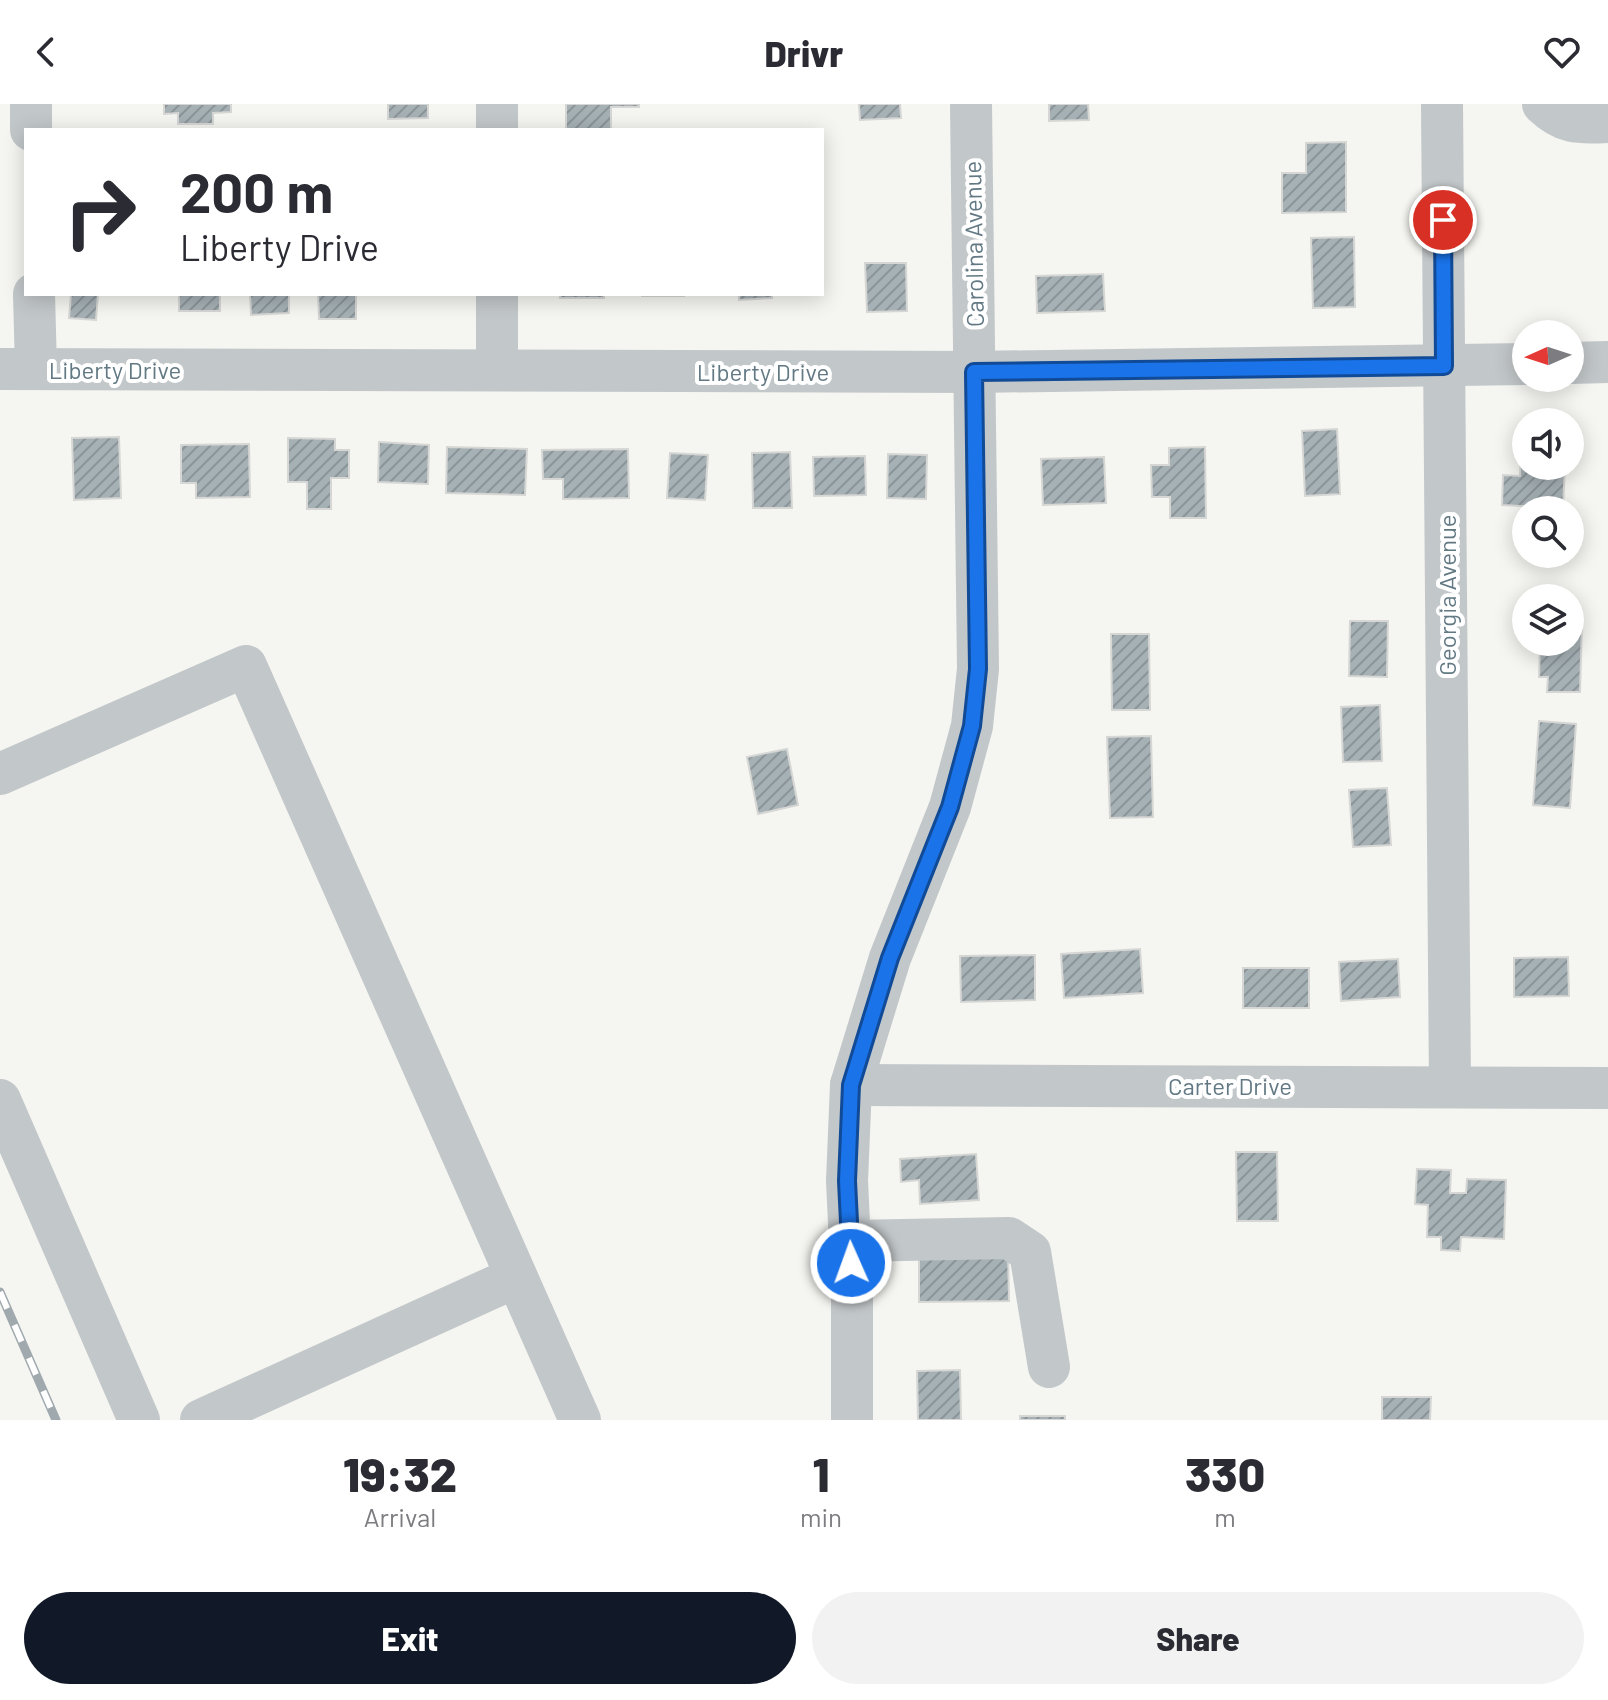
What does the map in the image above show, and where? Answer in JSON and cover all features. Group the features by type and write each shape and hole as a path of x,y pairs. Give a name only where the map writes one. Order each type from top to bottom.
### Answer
{"street":[{"path":"31,104 31,128"},
{"path":"497,104 497,128"},
{"name":"Carolina Avenue","path":"852,1420 847,1181 851,1085 890,958 950,807 972,726 978,669 971,104"},
{"name":"Georgia Avenue","path":"1442,104 1450,1086"},
{"path":"1543,104 1554,115 1573,123 1608,122"},
{"path":"18,369 34,296"},
{"path":"497,296 497,369"},
{"path":"1584,363 1608,362"},
{"name":"Liberty Drive","path":"18,369 974,372 1512,364"},
{"path":"0,774 246,666 580,1420"},
{"name":"Carter Drive","path":"851,1085 1608,1088"},
{"path":"0,1100 139,1420"},
{"path":"850,1241 1009,1238 1030,1252 1049,1367"},
{"path":"201,1420 516,1277"}],"building":[{"path":"164,104 231,104 231,112 213,113 213,124 178,124 178,113 164,114"},
{"path":"388,104 428,104 428,118 388,119"},
{"path":"566,104 639,104 639,107 611,107 611,128 566,128"},
{"path":"859,104 900,104 901,118 860,120"},
{"path":"1049,104 1088,104 1089,120 1049,121"},
{"path":"1346,142 1346,212 1282,213 1282,173 1306,173 1306,143"},
{"path":"1354,237 1355,307 1313,308 1311,238"},
{"path":"865,263 906,263 907,311 867,312"},
{"path":"1103,274 1105,311 1037,313 1036,276"},
{"path":"71,296 98,296 96,320 69,318"},
{"path":"179,296 220,296 220,311 179,311"},
{"path":"250,296 289,296 289,313 251,315"},
{"path":"318,296 356,296 356,319 319,319"},
{"path":"560,296 604,296 604,298"},
{"path":"739,296 772,296 772,298 739,300"},
{"path":"1337,429 1340,494 1305,496 1302,431"},
{"path":"119,437 121,498 74,500 72,438"},
{"path":"288,438 335,439 335,450 349,450 349,478 331,478 331,509 307,509 307,482 288,482"},
{"path":"379,442 429,445 428,484 378,482"},
{"path":"249,444 250,497 196,498 196,483 181,483 181,445"},
{"path":"447,447 527,449 525,495 446,493"},
{"path":"1205,447 1206,518 1170,518 1170,497 1152,497 1151,465 1169,465 1169,448"},
{"path":"628,449 629,498 563,499 563,479 543,479 542,450"},
{"path":"790,452 792,508 753,508 752,453"},
{"path":"670,453 708,455 705,500 667,498"},
{"path":"888,454 927,455 926,499 887,498"},
{"path":"865,456 866,495 814,496 813,457"},
{"path":"1104,457 1106,503 1043,505 1041,459"},
{"path":"1503,475 1512,476 1512,480 1564,480 1564,496 1512,496 1512,505 1502,505"},
{"path":"1350,621 1388,621 1387,677 1349,676"},
{"path":"1111,634 1149,634 1150,710 1112,710"},
{"path":"1540,656 1581,656 1580,692 1547,692 1548,677 1539,677"},
{"path":"1380,705 1382,761 1343,762 1341,707"},
{"path":"1539,721 1576,724 1570,808 1533,805"},
{"path":"1151,736 1153,817 1110,818 1107,737"},
{"path":"787,749 798,805 758,814 747,757"},
{"path":"1387,788 1391,845 1353,847 1349,790"},
{"path":"1140,949 1143,993 1064,998 1061,954"},
{"path":"1035,955 1035,1000 961,1002 960,956"},
{"path":"1568,957 1569,996 1514,997 1514,958"},
{"path":"1398,959 1400,997 1341,1001 1339,962"},
{"path":"1243,968 1309,968 1309,1008 1243,1008"},
{"path":"1236,1152 1277,1152 1278,1221 1237,1221"},
{"path":"976,1154 979,1200 920,1204 919,1180 901,1182 900,1159"},
{"path":"1417,1169 1451,1170 1450,1193 1466,1193 1467,1179 1506,1180 1504,1239 1461,1237 1460,1251 1441,1250 1441,1237 1427,1237 1428,1205 1415,1204"},
{"path":"1008,1250 1009,1301 919,1302 919,1251"},
{"path":"960,1370 961,1420 918,1420 917,1371"},
{"path":"1382,1397 1431,1397 1430,1420 1382,1420"},
{"path":"1020,1416 1065,1416 1065,1420 1020,1420"}],"railway":[{"path":"0,1292 56,1420"}],"route":[{"path":"851,1263 847,1181 851,1085 890,958 950,807 972,726 978,669 974,372 1444,366 1443,220"}]}
